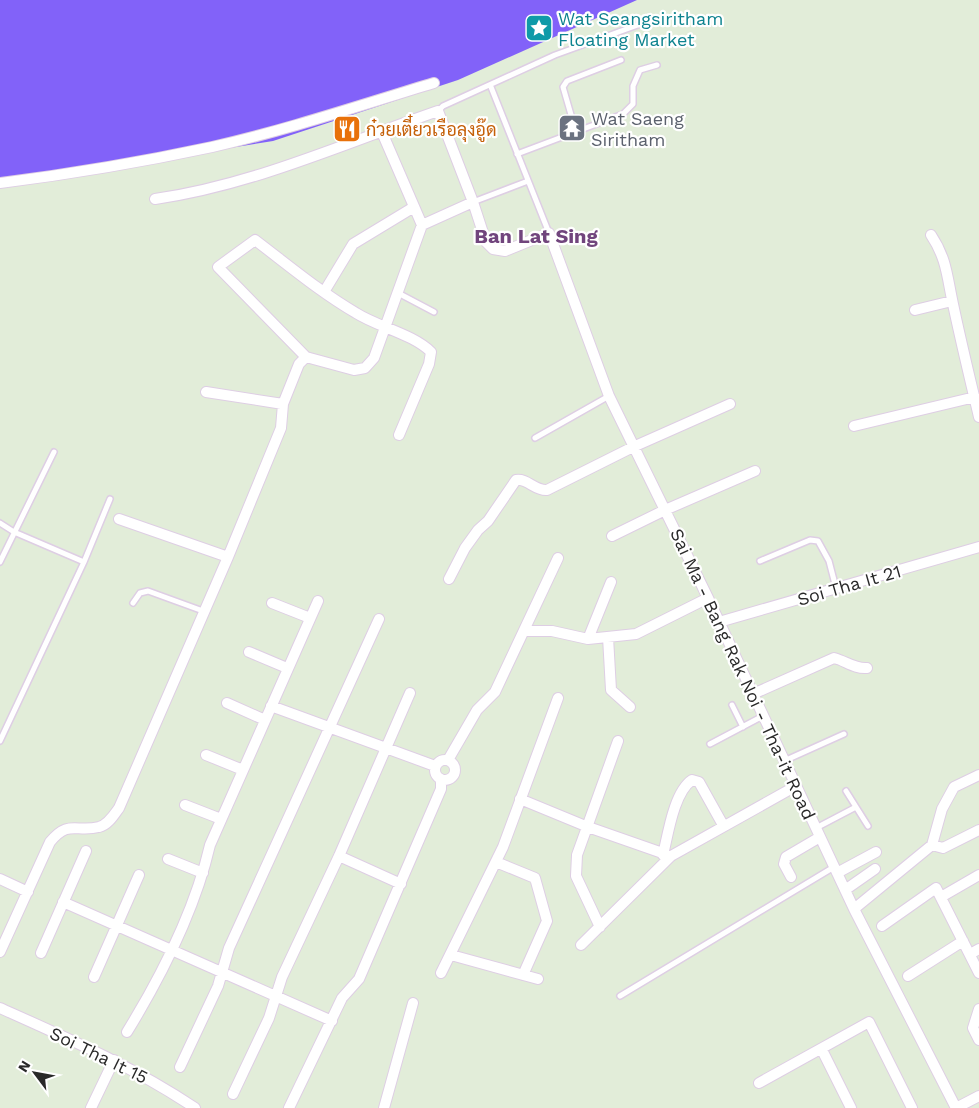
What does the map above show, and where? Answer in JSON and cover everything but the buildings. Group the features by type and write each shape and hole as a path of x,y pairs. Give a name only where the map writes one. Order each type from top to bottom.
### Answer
{"street":[{"path":"0,183 141,161 261,135 434,83"},
{"path":"155,199 198,193 255,177 438,111 473,202 486,242 493,249 505,250 549,233"},
{"path":"381,130 422,226 398,293 385,328 374,358 365,368 354,370 306,357 218,267 255,240 324,292 357,314 385,328 426,347 431,352 429,364 399,435"},
{"path":"422,226 473,202"},
{"path":"324,292 353,244 414,207"},
{"name":"Sai Ma - Bang Rak Noi - Tha-it Road","path":"549,233 608,396 708,598 854,909 956,1108"},
{"path":"931,235 942,251 947,266 952,301 979,417"},
{"path":"914,310 952,301"},
{"path":"0,952 50,842 58,832 67,827 99,827 107,823 119,808 228,557 281,428 283,404 299,364 306,357"},
{"path":"206,392 283,404"},
{"path":"854,426 974,397"},
{"path":"449,579 465,548 478,530 488,521 516,480 522,480 540,490 547,490 633,447 730,404"},
{"path":"612,536 665,510 755,471"},
{"path":"119,519 228,557"},
{"name":"Soi Tha It 21","path":"719,622 979,547"},
{"path":"448,760 477,710 495,692 558,558"},
{"path":"588,639 610,582"},
{"path":"524,631 552,631 588,639 636,634 708,598"},
{"path":"127,1032 171,949 203,873 210,845 318,601"},
{"path":"272,603 310,618"},
{"path":"180,1067 223,972 229,948 331,729 379,619"},
{"path":"608,637 611,690 630,707"},
{"path":"249,652 288,668"},
{"path":"753,694 834,658 844,660 858,668 867,668"},
{"path":"233,1094 269,1018 282,977 339,856 410,693"},
{"path":"441,973 496,862 558,698"},
{"path":"227,703 265,720"},
{"path":"271,706 435,766"},
{"path":"600,927 576,876 575,867 618,741"},
{"path":"206,755 243,770"},
{"path":"289,1108 342,998 359,979 441,789 441,779 436,774 435,766 439,761 448,760"},
{"path":"441,779 449,779 455,772 454,766 448,760"},
{"path":"854,909 932,845 942,809 954,787 979,775"},
{"path":"667,855 670,825 683,786 692,780 699,782 723,825"},
{"path":"581,945 667,855 796,786"},
{"path":"520,799 667,855"},
{"path":"185,805 221,819"},
{"path":"932,845 943,848 979,830"},
{"path":"791,877 784,864 786,857 818,833"},
{"path":"41,953 86,851"},
{"path":"835,870 876,852"},
{"path":"339,856 401,884"},
{"path":"168,859 203,873"},
{"path":"496,862 536,878 546,921 523,975"},
{"path":"845,890 875,869"},
{"path":"94,977 139,875"},
{"path":"941,897 979,875"},
{"path":"0,879 28,892"},
{"path":"882,926 936,888 979,973"},
{"path":"63,902 332,1021"},
{"path":"908,976 963,941"},
{"path":"970,954 979,949"},
{"path":"451,954 538,980"},
{"path":"384,1108 413,1003"},
{"name":"Soi Tha It 15","path":"0,1008 114,1060 157,1082 181,1104 195,1108"},
{"path":"979,1009 976,1026 979,1040"},
{"path":"759,1083 822,1050 869,1022 912,1108"},
{"path":"822,1050 851,1108"},
{"path":"91,1108 114,1060"},
{"path":"956,1108 979,1096"}],"lane":[{"path":"438,111 443,106 555,55 646,22"},
{"path":"576,132 563,87 567,81 620,60"},
{"path":"517,154 623,114 630,109 634,100 633,86 640,70 657,65"},
{"path":"491,87 549,233"},
{"path":"473,202 528,181"},
{"path":"398,293 434,312"},
{"path":"534,438 608,396"},
{"path":"0,562 54,452"},
{"path":"0,741 84,562 110,499"},
{"path":"0,523 14,532 84,562"},
{"path":"760,561 810,540 818,541 829,561 836,589"},
{"path":"133,603 140,594 148,591 203,611"},
{"path":"732,705 743,727"},
{"path":"710,744 763,716"},
{"path":"784,761 844,734"},
{"path":"846,791 868,826"},
{"path":"818,833 856,807"},
{"path":"620,996 835,870"}],"shaded area":[{"path":"0,0 637,0 458,80 273,141 187,155 0,178"}],"place":[{"name":"Wat Seangsiritham Floating Market","path":"539,28"},
{"name":"Wat Saeng Siritham","path":"572,128"},
{"name":"ก๋วยเตี๋ยวเรือลุงอู๊ด","path":"347,129"}],"district":[{"name":"Ban Lat Sing","path":"536,236"}]}
